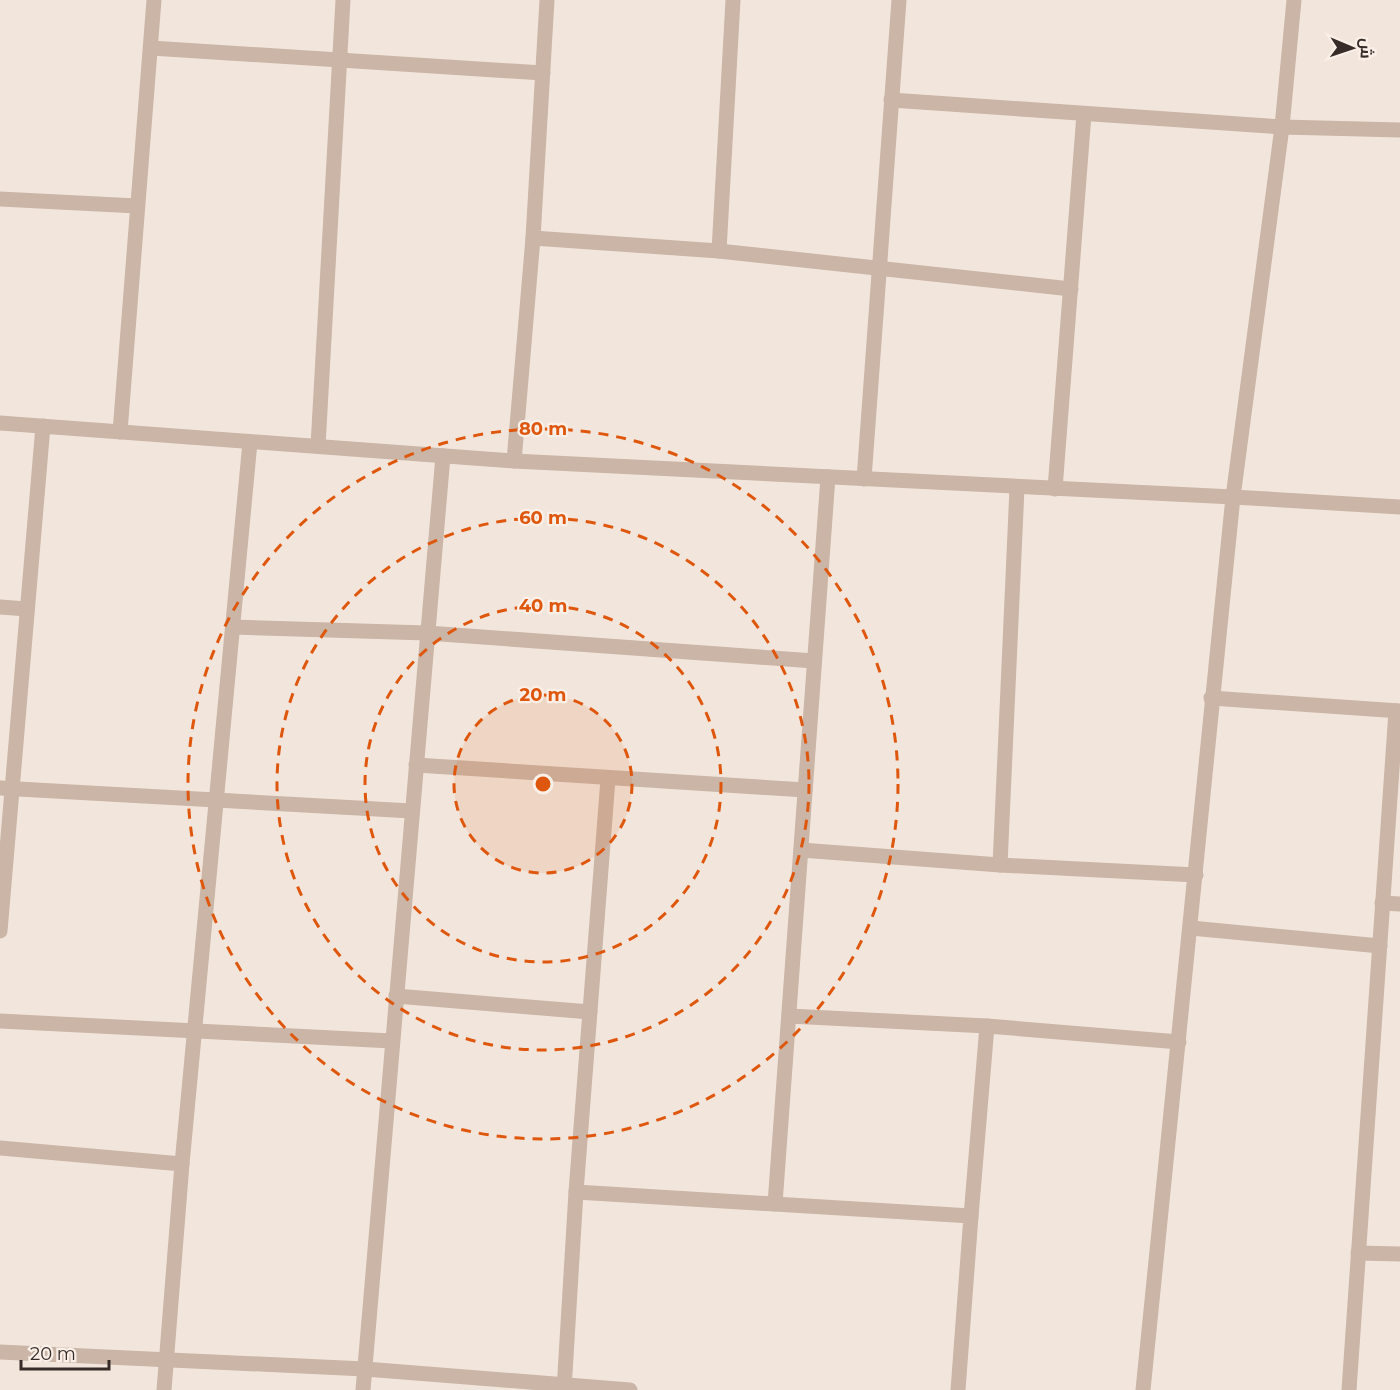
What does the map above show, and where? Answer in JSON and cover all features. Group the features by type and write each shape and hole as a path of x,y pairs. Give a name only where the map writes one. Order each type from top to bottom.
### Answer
{"street":[{"path":"120,432 154,0"},
{"path":"318,446 343,0"},
{"path":"514,461 533,238 547,0"},
{"path":"719,251 733,0"},
{"path":"864,479 899,0"},
{"path":"1143,1390 1191,928 1211,698 1233,496 1282,127 1294,0"},
{"path":"152,48 340,58 543,73"},
{"path":"891,100 1282,127 1400,130"},
{"path":"1055,489 1084,114"},
{"path":"0,199 137,206"},
{"path":"533,238 719,251 1071,289"},
{"path":"0,423 514,461 1017,488 1233,496 1400,507"},
{"path":"0,931 5,788 27,609 43,426"},
{"path":"164,1390 182,1164 250,442"},
{"path":"363,1390 443,456"},
{"path":"775,1204 828,477"},
{"path":"1000,865 1017,488"},
{"path":"0,607 27,609"},
{"path":"233,627 427,633 814,661"},
{"path":"1211,698 1398,711 1382,903 1349,1390"},
{"path":"416,765 805,790"},
{"path":"564,1388 576,1192 608,779"},
{"path":"5,788 412,812"},
{"path":"801,850 1000,865 1196,875"},
{"path":"1382,903 1400,904"},
{"path":"1191,928 1380,945"},
{"path":"396,996 590,1012"},
{"path":"789,1016 987,1026 1179,1042"},
{"path":"0,1021 392,1041"},
{"path":"958,1390 987,1026"},
{"path":"0,1148 182,1164"},
{"path":"576,1192 971,1216"},
{"path":"1358,1253 1400,1254"},
{"path":"0,1352 365,1369 564,1388 630,1390"}]}
